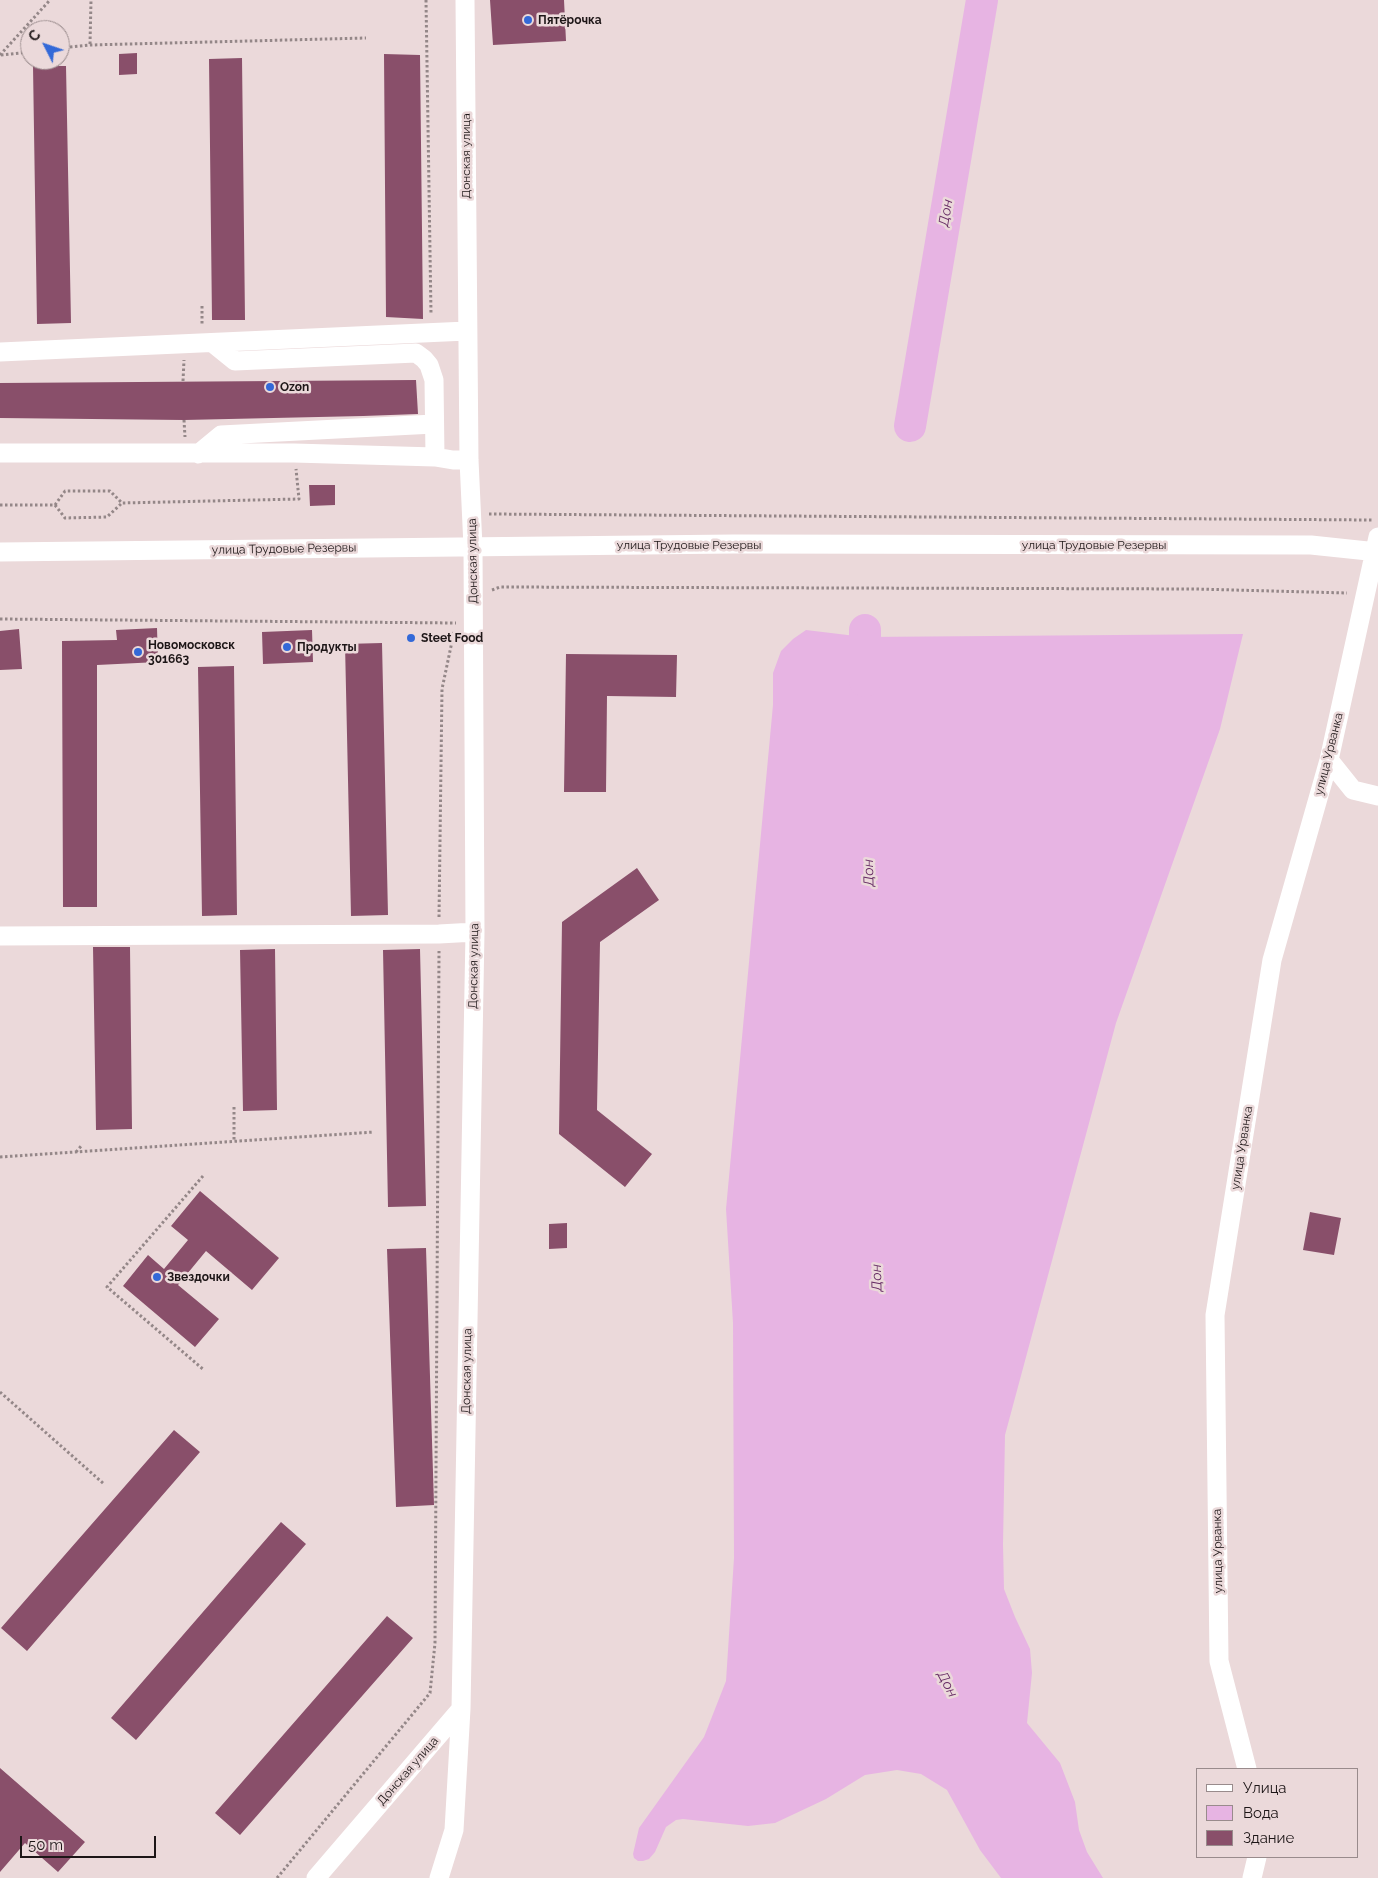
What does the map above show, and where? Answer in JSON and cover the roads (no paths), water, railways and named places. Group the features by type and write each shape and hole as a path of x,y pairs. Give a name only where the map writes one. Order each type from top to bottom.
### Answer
{"street":[{"name":"Донская улица","path":"316,1878 461,1709 475,932 465,623 473,547 469,460 467,331 465,0"},
{"path":"0,352 214,344 467,331"},
{"path":"214,344 235,361 416,354 430,365 434,380 435,457"},
{"path":"198,454 221,435 434,424"},
{"path":"0,453 294,453 435,457 469,460"},
{"name":"улица Трудовые Резервы","path":"0,552 734,544 1311,545 1377,547"},
{"name":"улица Урванка","path":"1247,1768 1219,1661 1215,1314 1272,960 1329,760 1377,547"},
{"path":"1329,760 1353,790 1378,796"},
{"path":"0,936 439,934 475,932"},
{"path":"439,1878 454,1830 461,1709"},
{"path":"1252,1878 1257,1858"}],"water":[{"path":"806,630 864,637 1243,634 1220,729 1116,1023 1005,1435 1004,1589 1030,1649 1032,1673 1027,1723 1060,1763 1075,1802 1079,1830 1087,1852 1103,1878 1001,1878 980,1850 947,1790 921,1774 897,1770 865,1775 826,1799 775,1823 748,1826 683,1819 676,1820 666,1827 655,1852 649,1859 638,1861 634,1858 633,1854 639,1828 704,1737 726,1681 734,1558 733,1323 726,1209 773,705 773,673 781,651"}],"waterway":[{"name":"Дон","path":"910,426 982,0"},
{"name":"Дон","path":"865,630 865,681"}],"place":[{"name":"Пятёрочка","path":"528,20"},
{"name":"Ozon","path":"270,387"},
{"name":"Steet Food","path":"411,638"},
{"name":"Продукты","path":"287,647"},
{"name":"Новомосковск 301663","path":"138,652"},
{"name":"Звездочки","path":"157,1277"}]}
